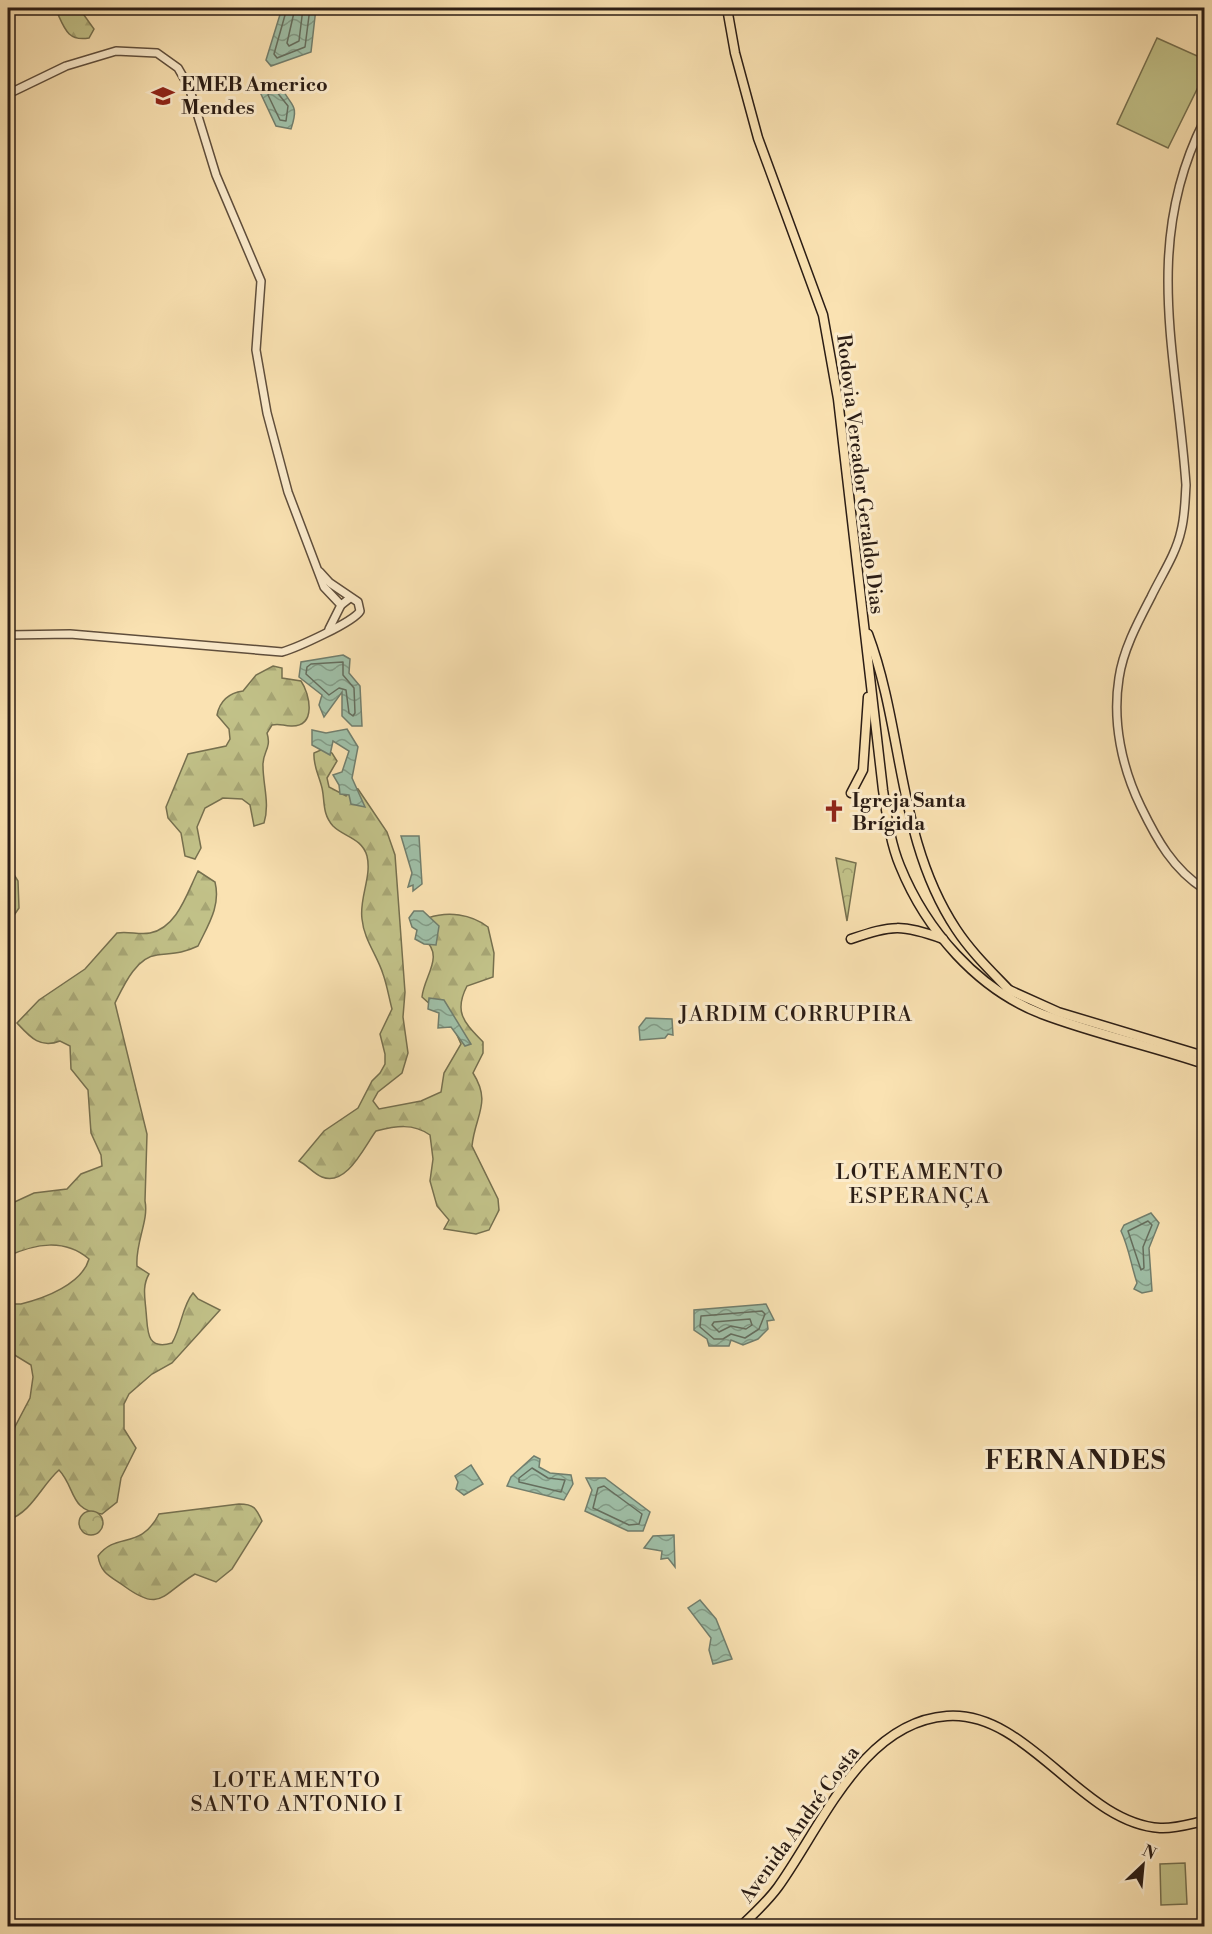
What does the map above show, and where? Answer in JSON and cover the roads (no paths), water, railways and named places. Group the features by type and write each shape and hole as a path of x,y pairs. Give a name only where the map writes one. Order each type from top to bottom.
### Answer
{"main road":[{"name":"Rodovia Vereador Geraldo Dias","path":"727,8 735,53 758,138 823,315 838,399 870,684 892,844 909,885 952,951 983,980 1041,1014 1204,1064"},
{"path":"864,622 880,666 916,845 943,908 956,930 973,952 1010,991"},
{"path":"851,793 863,770 870,684"},
{"path":"851,939 900,926 920,930 946,941"},
{"name":"Rodovia Vereador Geraldo Dias","path":"946,941 987,976 1010,991 1058,1012 1204,1056"},
{"name":"Avenida André Costa","path":"741,1926 778,1887 842,1790 871,1753 886,1738 919,1720 963,1716 1006,1731 1128,1820 1160,1828 1204,1821"}],"street":[{"path":"8,94 66,66 116,51 157,53 178,68 189,87 216,175 261,281 256,350 263,390 288,492 324,587 348,618 354,618"},
{"path":"1204,121 1193,144 1178,190 1167,261 1167,305 1186,485 1184,514 1178,539 1128,647 1119,678 1118,701 1121,749 1136,798 1150,827 1175,865 1204,889"},
{"path":"8,635 70,634 205,644 266,653 282,652 300,646 358,615 360,606 316,568"},
{"path":"329,630 341,607 350,598"}],"water":[{"path":"282,8 316,8 311,52 271,66 266,60"},
{"path":"271,84 281,86 293,105 294,120 291,129 276,126 260,92 262,88"},
{"path":"343,655 350,659 349,673 360,686 362,726 352,726 342,716 342,692 324,717 319,705 322,695 299,677 301,662"},
{"path":"347,729 358,747 352,778 365,807 351,804 349,795 340,794 339,785 333,775 342,772 349,751 333,741 330,755 312,745 312,730 326,733"},
{"path":"401,836 419,836 422,884 413,891 413,885 408,887 412,873"},
{"path":"414,911 423,911 439,926 436,945 424,944 415,939 417,930 412,927 409,918"},
{"path":"429,998 444,1000 471,1044 465,1046 451,1027 438,1028 439,1013 428,1009"},
{"path":"646,1018 672,1019 673,1035 640,1040 639,1027"},
{"path":"1151,1213 1159,1223 1149,1248 1152,1291 1142,1293 1134,1289 1137,1283 1121,1231 1124,1225"},
{"path":"766,1304 774,1320 767,1321 768,1329 758,1339 743,1345 731,1340 729,1346 709,1346 707,1339 694,1330 694,1310"},
{"path":"534,1456 540,1459 539,1467 550,1473 571,1475 573,1484 564,1500 507,1486 511,1477"},
{"path":"471,1465 483,1484 464,1495 456,1489 458,1482 455,1476"},
{"path":"586,1478 605,1478 650,1512 643,1531 628,1531 585,1511 592,1490"},
{"path":"674,1535 675,1567 668,1558 661,1559 662,1551 644,1548 653,1536"},
{"path":"700,1600 716,1619 732,1659 713,1664 709,1650 711,1638 688,1608"}],"place":[{"name":"EMEB Americo Mendes","path":"163,96"},
{"name":"Igreja Santa Brígida","path":"834,811"}],"district":[{"name":"JARDIM CORRUPIRA","path":"796,1014"},
{"name":"LOTEAMENTO ESPERANÇA","path":"920,1184"},
{"name":"FERNANDES","path":"1076,1460"},
{"name":"LOTEAMENTO SANTO ANTONIO I","path":"297,1792"}]}
